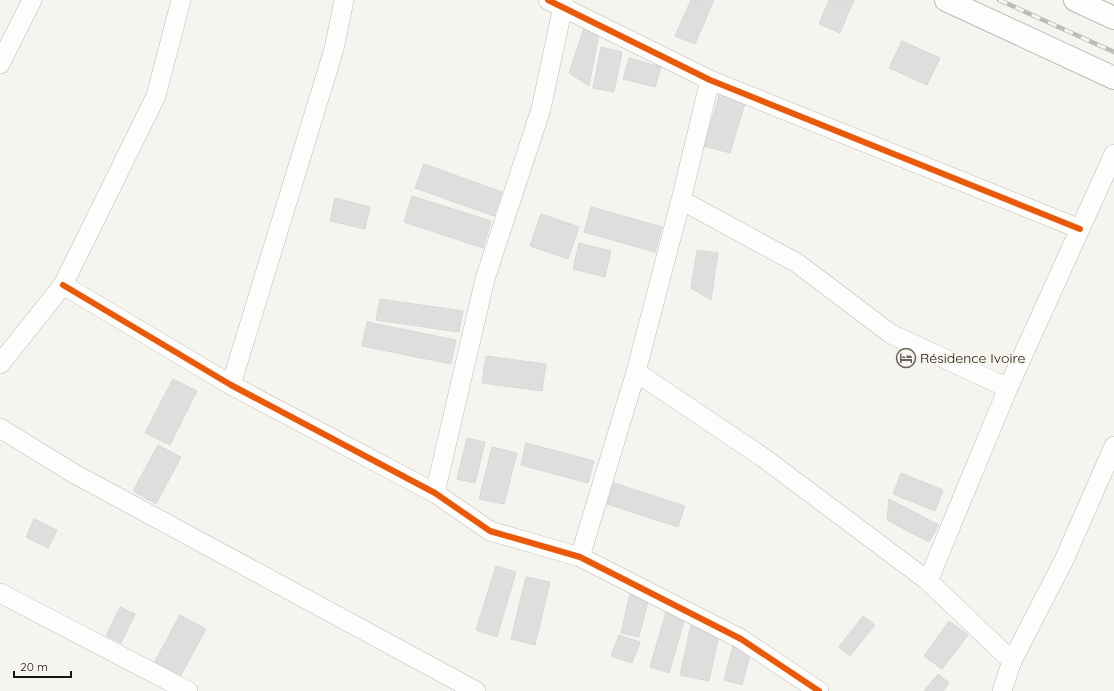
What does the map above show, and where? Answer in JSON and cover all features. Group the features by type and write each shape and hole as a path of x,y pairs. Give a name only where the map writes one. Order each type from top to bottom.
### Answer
{"main road":[{"path":"946,0 984,8 1114,78"},
{"path":"1075,0 1114,18"}],"street":[{"path":"0,64 32,0"},
{"path":"0,364 63,285 156,96 181,0"},
{"path":"231,385 334,49 344,0"},
{"path":"435,493 485,279 541,109 558,2 710,80 1080,229"},
{"path":"580,557 636,372 681,200 710,80"},
{"path":"928,581 1008,388 1114,154"},
{"path":"681,200 797,263 891,334 1008,388"},
{"path":"63,285 231,385 435,493 490,531 580,557 741,639 819,691"},
{"path":"636,372 764,458 928,581 1012,661"},
{"path":"0,428 73,473 476,691"},
{"path":"1002,691 1012,661 1064,560 1114,446"},
{"path":"0,593 188,691"}],"building":[{"path":"691,0 714,0 695,44 675,36"},
{"path":"829,0 854,0 840,33 819,24"},
{"path":"585,25 599,33 589,86 569,73"},
{"path":"902,41 940,58 927,85 889,68"},
{"path":"601,47 622,52 614,92 593,88"},
{"path":"629,58 661,67 655,87 623,79"},
{"path":"720,93 746,100 730,153 704,146"},
{"path":"424,164 502,192 494,216 415,188"},
{"path":"412,196 491,221 483,248 404,222"},
{"path":"335,198 370,207 365,229 330,221"},
{"path":"591,207 662,227 655,252 584,232"},
{"path":"541,214 579,227 568,259 530,246"},
{"path":"579,243 611,251 605,277 573,269"},
{"path":"697,250 718,253 711,300 691,288"},
{"path":"380,299 463,311 459,332 376,320"},
{"path":"367,322 456,340 451,364 362,346"},
{"path":"486,356 546,364 542,391 482,383"},
{"path":"173,379 197,391 170,445 145,433"},
{"path":"467,438 485,442 475,483 457,479"},
{"path":"526,443 594,461 588,483 521,465"},
{"path":"158,445 181,457 156,504 133,491"},
{"path":"492,447 517,453 504,504 479,499"},
{"path":"901,473 943,490 935,511 893,494"},
{"path":"614,483 685,506 678,527 607,504"},
{"path":"889,499 939,525 929,542 887,520"},
{"path":"34,519 57,530 48,548 26,537"},
{"path":"496,566 516,572 497,637 476,630"},
{"path":"526,577 550,582 535,645 511,639"},
{"path":"631,589 650,593 639,637 621,633"},
{"path":"120,607 135,614 121,643 106,636"},
{"path":"666,612 685,618 669,673 650,667"},
{"path":"180,615 206,629 173,690 147,676"},
{"path":"863,616 875,625 850,656 839,647"},
{"path":"692,620 719,635 709,681 680,675"},
{"path":"949,621 968,635 942,669 924,656"},
{"path":"619,635 640,642 632,663 611,656"},
{"path":"734,642 752,647 742,685 724,680"},
{"path":"938,674 949,683 943,691 924,691"}],"railway":[{"path":"999,0 1114,52"}],"cycle path":[{"path":"548,0 710,80 1080,229"},
{"path":"63,285 231,385 435,493 490,531 580,557 741,639 819,691"}],"place":[{"name":"Résidence Ivoire","path":"906,358"}]}
